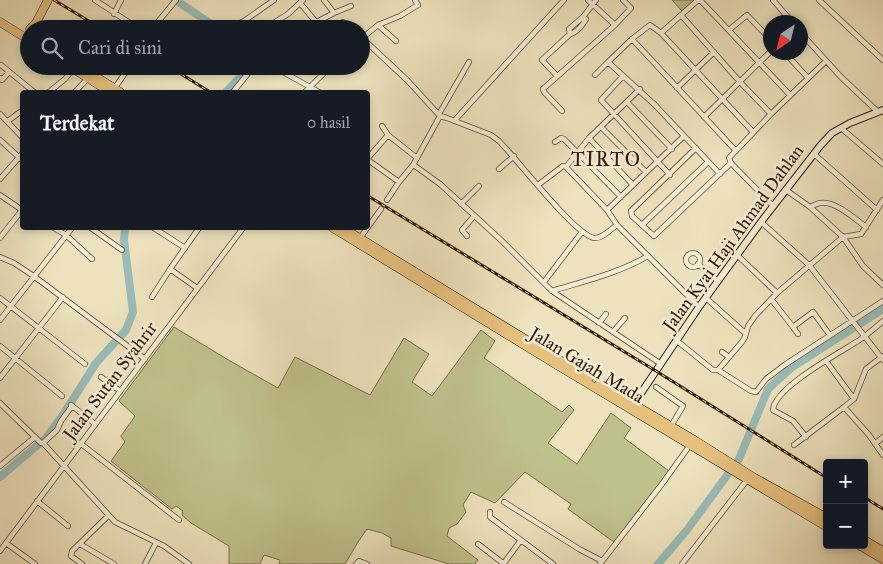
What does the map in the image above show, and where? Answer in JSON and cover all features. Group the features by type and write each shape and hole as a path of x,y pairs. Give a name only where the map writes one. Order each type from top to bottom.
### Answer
{"highway":[{"path":"36,20 48,0"},
{"path":"0,16 20,27"},
{"path":"0,22 20,29"},
{"path":"84,75 110,90"},
{"path":"87,75 111,90"},
{"name":"Jalan Gajah Mada","path":"336,230 594,384 671,426 725,464"},
{"name":"Jalan Gajah Mada","path":"346,230 594,384"},
{"name":"Jalan Gajah Mada","path":"632,406 690,445 823,516"},
{"name":"Jalan Gajah Mada","path":"741,473 747,480 823,525"},
{"path":"868,543 883,552"},
{"path":"866,549 883,559"}],"street":[{"path":"95,0 124,20"},
{"path":"102,6 107,0"},
{"path":"114,14 121,0"},
{"path":"245,20 274,0"},
{"path":"324,0 334,13"},
{"path":"370,32 378,25 400,16 418,5 416,0"},
{"path":"455,120 564,0"},
{"path":"588,0 594,2 615,25"},
{"path":"562,111 543,90 615,25 631,8 623,0"},
{"path":"660,33 699,0 790,95"},
{"path":"773,0 786,15"},
{"path":"819,0 883,60"},
{"path":"159,20 174,1"},
{"path":"278,20 302,1 315,20"},
{"path":"557,76 542,60 584,23 586,19 583,17 594,2"},
{"path":"320,20 351,6"},
{"path":"681,15 771,114"},
{"path":"729,30 747,15 763,32"},
{"path":"378,25 396,41"},
{"path":"595,75 632,39 650,25 696,70 753,132"},
{"path":"632,39 736,151"},
{"path":"808,41 826,61 881,111"},
{"path":"370,46 440,115 491,135 499,141 565,216 582,232 595,238 600,237 617,224"},
{"path":"677,88 714,52"},
{"path":"704,117 763,59"},
{"path":"791,60 808,78"},
{"path":"773,206 731,163 729,158 826,61"},
{"path":"387,200 416,158 469,62"},
{"path":"608,62 640,89 720,174"},
{"path":"1,65 32,90"},
{"path":"0,78 2,80 9,72"},
{"path":"52,90 68,75"},
{"path":"115,90 124,75"},
{"path":"235,90 247,75"},
{"path":"289,75 316,90"},
{"path":"307,90 322,75"},
{"path":"623,76 601,100 670,174"},
{"path":"77,90 88,78"},
{"path":"538,185 562,166 566,166 578,154 589,138 640,89"},
{"path":"627,102 672,149"},
{"name":"Jalan Kyai Haji Ahmad Dahlan","path":"632,406 699,307 773,206 814,154 832,133 850,123 881,111"},
{"path":"8,121 20,112"},
{"path":"0,114 20,135"},
{"path":"382,126 388,135 416,158"},
{"path":"601,127 646,172"},
{"path":"841,128 883,164"},
{"path":"370,157 388,135"},
{"path":"607,210 684,136"},
{"path":"555,142 562,138 620,197"},
{"path":"589,138 633,185"},
{"path":"0,140 20,156"},
{"path":"696,148 632,209 631,214 652,235 656,236 731,163"},
{"path":"814,154 877,210"},
{"path":"499,169 514,156"},
{"path":"0,178 20,158"},
{"path":"370,160 399,182"},
{"path":"642,225 708,162"},
{"path":"412,164 440,184 552,291 660,364"},
{"path":"566,166 607,210 617,224 699,307"},
{"path":"461,204 478,186"},
{"path":"786,190 810,207 843,237 863,266 883,285"},
{"path":"0,195 20,209"},
{"path":"718,370 742,342 755,316 776,293 843,237 860,235 883,200"},
{"path":"810,207 819,203 829,204 846,212 866,227"},
{"path":"370,224 381,208"},
{"path":"0,238 20,213"},
{"path":"466,236 462,230 474,216"},
{"path":"761,222 809,265 882,358 866,369 854,399 794,445"},
{"path":"57,230 66,235 92,259"},
{"path":"0,320 70,230"},
{"path":"94,230 122,250"},
{"path":"157,230 185,248"},
{"path":"152,296 198,230"},
{"name":"Jalan Sutan Syahrir","path":"0,552 63,465 241,230"},
{"path":"360,238 366,230"},
{"path":"544,282 582,232"},
{"path":"552,291 619,270 648,256"},
{"path":"737,256 776,293"},
{"path":"0,257 14,263 35,277 145,358"},
{"path":"698,264 718,281"},
{"path":"170,269 197,288"},
{"path":"0,378 63,297"},
{"path":"0,298 85,364"},
{"path":"706,298 745,333"},
{"path":"771,299 798,334"},
{"path":"676,340 713,370 718,370 750,391 756,392 769,376 829,334 883,301"},
{"path":"793,326 813,312 829,334"},
{"path":"599,323 606,314"},
{"path":"613,332 625,318"},
{"path":"806,437 793,421 775,412 772,408 778,398 790,385 864,337 883,322"},
{"path":"0,346 62,396"},
{"path":"722,352 729,357"},
{"path":"826,361 854,399"},
{"path":"100,377 120,391"},
{"path":"656,387 683,406 671,426"},
{"path":"0,403 42,443 94,498 108,516 123,527 173,551 188,564"},
{"path":"42,443 58,430 71,405 95,424"},
{"path":"844,407 883,454"},
{"path":"875,444 883,436"},
{"path":"0,466 35,437"},
{"path":"80,443 179,520"},
{"path":"504,502 600,563 690,445"},
{"path":"682,564 747,480"},
{"path":"37,501 68,526"},
{"path":"490,512 490,517 551,564"},
{"path":"82,564 71,555 108,516"},
{"path":"478,544 504,564 521,540"},
{"path":"6,543 35,564"},
{"path":"145,564 156,543"},
{"path":"80,544 114,564"},
{"path":"356,564 358,561 367,564"}],"green space":[{"path":"672,0 695,0 682,11"},
{"path":"174,327 278,388 295,357 370,395 404,338 429,354 412,382 432,396 481,330 495,341 484,358 562,412 569,405 574,410 548,443 577,464 611,413 631,428 624,438 669,471 614,542 568,509 571,504 525,472 495,503 471,492 463,505 466,512 457,524 449,528 447,536 478,560 475,564 449,564 391,546 391,538 382,533 367,529 345,564 279,564 280,560 264,555 260,564 229,564 229,546 191,523 182,515 183,511 176,506 172,509 111,461 125,442 121,436 135,416 119,401"}],"waterway":[{"path":"175,0 205,20"},
{"path":"228,90 242,75"},
{"path":"0,477 46,438 96,363 126,330 133,312 124,240 125,230"},
{"path":"658,564 687,530 739,459 768,389 791,368 883,309"}],"railway":[{"path":"54,0 87,20"},
{"path":"183,75 207,90"},
{"path":"370,197 656,371 823,475"},
{"path":"868,500 883,509"}],"district":[{"name":"TIRTO","path":"606,159"}]}
